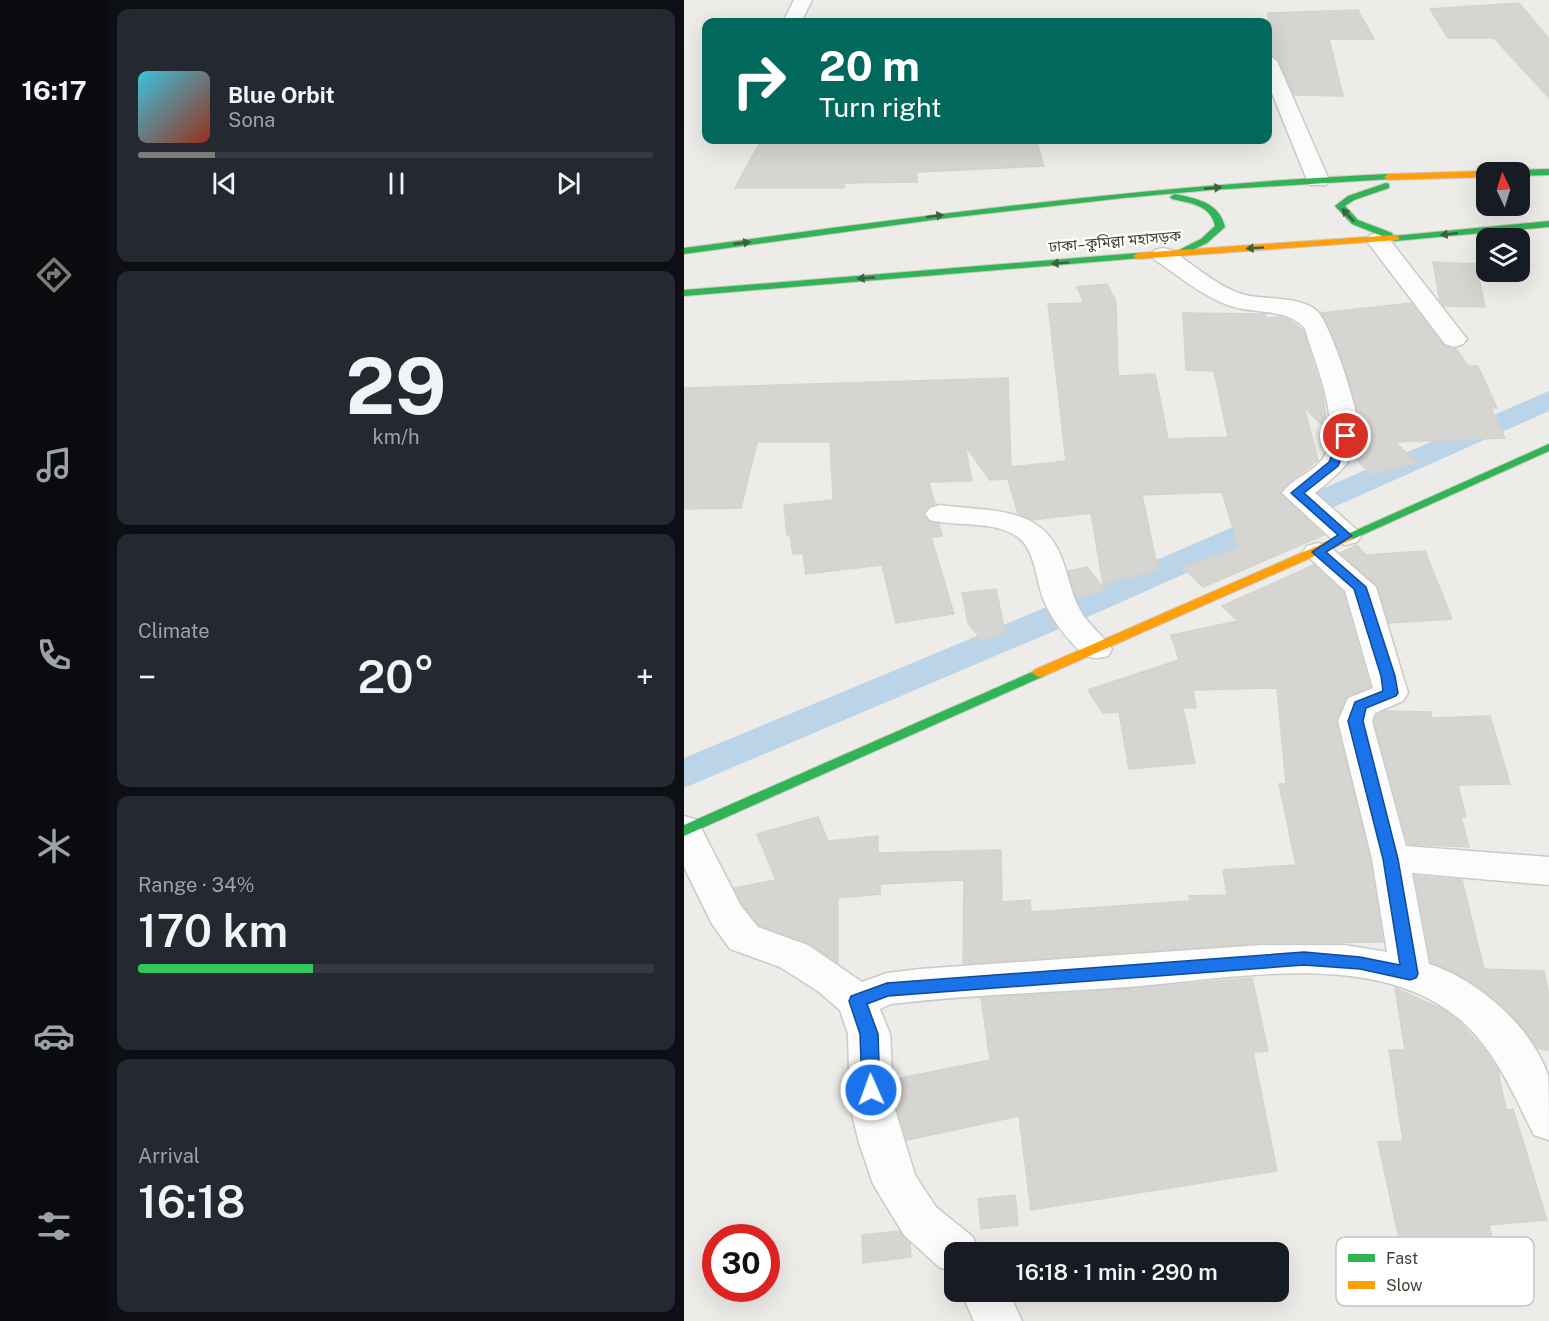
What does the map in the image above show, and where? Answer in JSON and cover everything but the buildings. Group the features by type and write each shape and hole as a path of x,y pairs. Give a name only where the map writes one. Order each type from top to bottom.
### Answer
{"main road":[{"path":"1530,173 1549,172"},
{"path":"684,251 964,212 1150,193 1318,180 1476,174"},
{"path":"1389,239 1346,217 1340,206 1351,198 1376,188 1424,177"},
{"path":"1150,193 1198,202 1215,210 1221,219 1220,227 1204,241 1172,254"},
{"name":"ঢাকা–কুমিল্লা মহাসড়ক","path":"684,294 1172,254 1389,239 1549,224"},
{"path":"684,830 1078,629 1332,544 1549,447"}],"street":[{"path":"794,18 803,0"},
{"path":"1272,71 1318,180"},
{"path":"1389,239 1454,339"},
{"path":"1172,254 1219,293 1239,301 1307,315 1317,328 1342,410 1346,436 1334,464 1297,493 1323,516 1332,544 1360,587 1388,676 1391,693 1360,706 1355,721 1391,859 1410,974"},
{"path":"940,514 1020,526 1034,534 1043,549 1078,629"},
{"path":"684,830 726,914 744,938 794,956 833,981 857,1001 869,1034 872,1106 881,1143 896,1184 920,1221 945,1242"},
{"path":"1391,859 1447,861 1549,871"},
{"path":"857,1001 887,989 920,985 1246,961 1316,959 1360,963 1410,974 1458,995 1501,1034 1525,1070 1549,1122"},
{"path":"989,1302 998,1321"}],"waterway":[{"path":"684,774 1086,604 1549,400"}],"traffic: fast":[{"path":"1530,173 1549,172"},
{"path":"684,251 1123,195 1211,187 1388,177"},
{"path":"1386,186 1351,198 1340,206 1355,222 1389,235"},
{"path":"1175,197 1197,202 1210,208 1215,213 1220,227 1204,241 1184,251"},
{"path":"1395,238 1549,224"},
{"path":"684,293 1138,256"},
{"path":"1347,537 1549,447"},
{"path":"684,831 1039,673"}],"traffic: slow":[{"path":"1388,177 1476,174"},
{"path":"1138,256 1395,238"},
{"path":"1039,673 1347,537"}],"route":[{"path":"871,1090 869,1034 857,1001 887,989 1246,961 1304,959 1360,963 1410,974 1391,859 1355,721 1360,706 1391,693 1388,676 1360,587 1318,552 1346,536 1297,493 1334,464 1346,436"}]}
